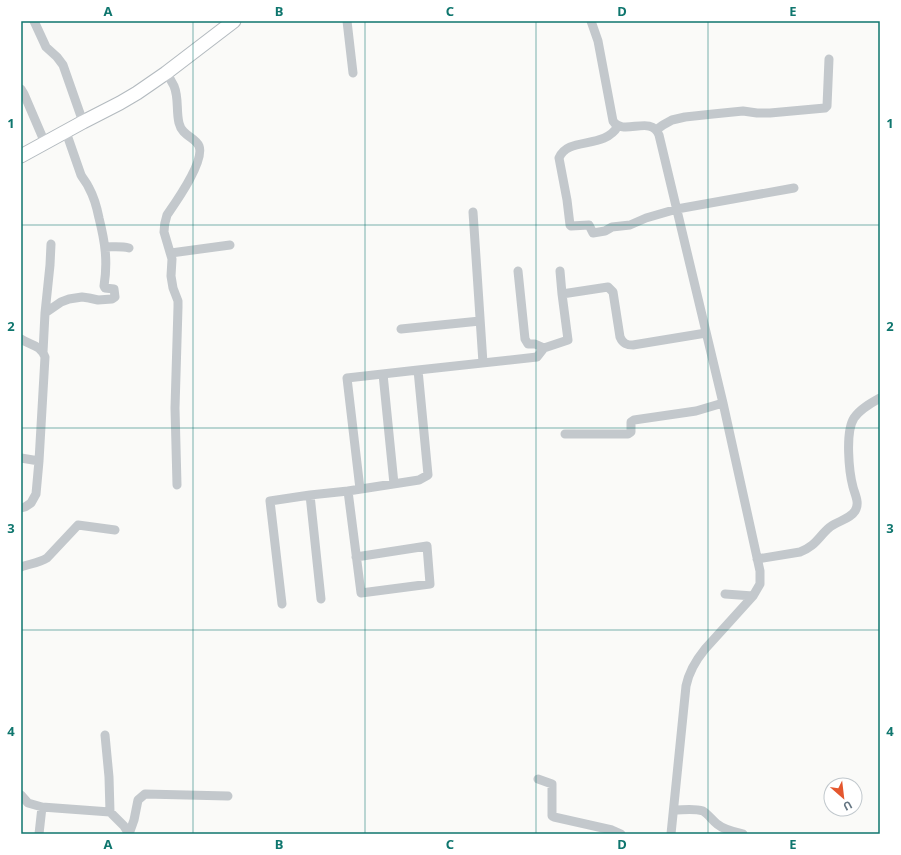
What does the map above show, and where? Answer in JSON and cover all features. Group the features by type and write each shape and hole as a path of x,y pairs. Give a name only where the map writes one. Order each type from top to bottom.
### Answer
{"main road":[{"path":"21,156 120,103 166,73 234,21"}],"street":[{"path":"34,21 46,47 57,56 63,65 83,122"},
{"path":"347,21 353,73"},
{"path":"591,21 598,41 612,118 615,124 618,126 650,126 656,130 659,135 723,403 760,571 760,584 753,596 701,653 688,676 671,834"},
{"path":"656,130 663,124 672,120 713,114 743,111 770,113 825,108 828,106 829,59"},
{"path":"166,73 174,87 178,121 180,126 185,134 197,143 200,151 198,162 193,173 164,222 164,232 172,259 172,282 178,301 176,408 177,485"},
{"path":"21,89 45,143"},
{"path":"618,126 605,138 570,146 560,154 559,158 570,226 572,227 589,225 593,233 605,231 612,227 630,225 646,218 677,209 794,188"},
{"path":"45,313 61,302 69,299 90,298 98,300 115,297 114,288 105,288 104,286 106,269 105,240 96,206 88,186 83,180 66,132"},
{"path":"473,212 483,363"},
{"path":"21,508 25,507 31,502 36,494 45,357 43,352 45,313 51,244"},
{"path":"171,253 230,245"},
{"path":"105,247 116,248 121,246 129,248"},
{"path":"518,271 527,358"},
{"path":"360,489 347,378 537,357 544,348 568,340 560,271"},
{"path":"562,294 608,287 613,292 620,338 626,344 633,345 706,333"},
{"path":"401,329 480,321"},
{"path":"21,339 27,343 37,346 43,352"},
{"path":"525,339 528,344 535,344 544,348"},
{"path":"282,604 270,501 419,480 428,475 418,370"},
{"path":"383,374 394,484"},
{"path":"757,558 806,550 831,527 854,513 858,505 850,474 850,427 857,414 866,406 880,398"},
{"path":"565,434 628,434 631,432 631,422 634,420 696,411 723,403"},
{"path":"21,458 39,461"},
{"path":"348,491 356,556 361,593 430,584 427,546 356,556"},
{"path":"310,496 321,599"},
{"path":"21,567 42,561 78,525 115,530"},
{"path":"725,594 753,596"},
{"path":"105,735 109,777 110,812"},
{"path":"538,779 552,784 552,816 612,830 621,834"},
{"path":"129,834 134,820 138,800 145,794 228,796"},
{"path":"21,795 28,803 42,807 110,812 129,834"},
{"path":"39,834 42,807"},
{"path":"674,810 702,811 723,828 743,834"}]}
